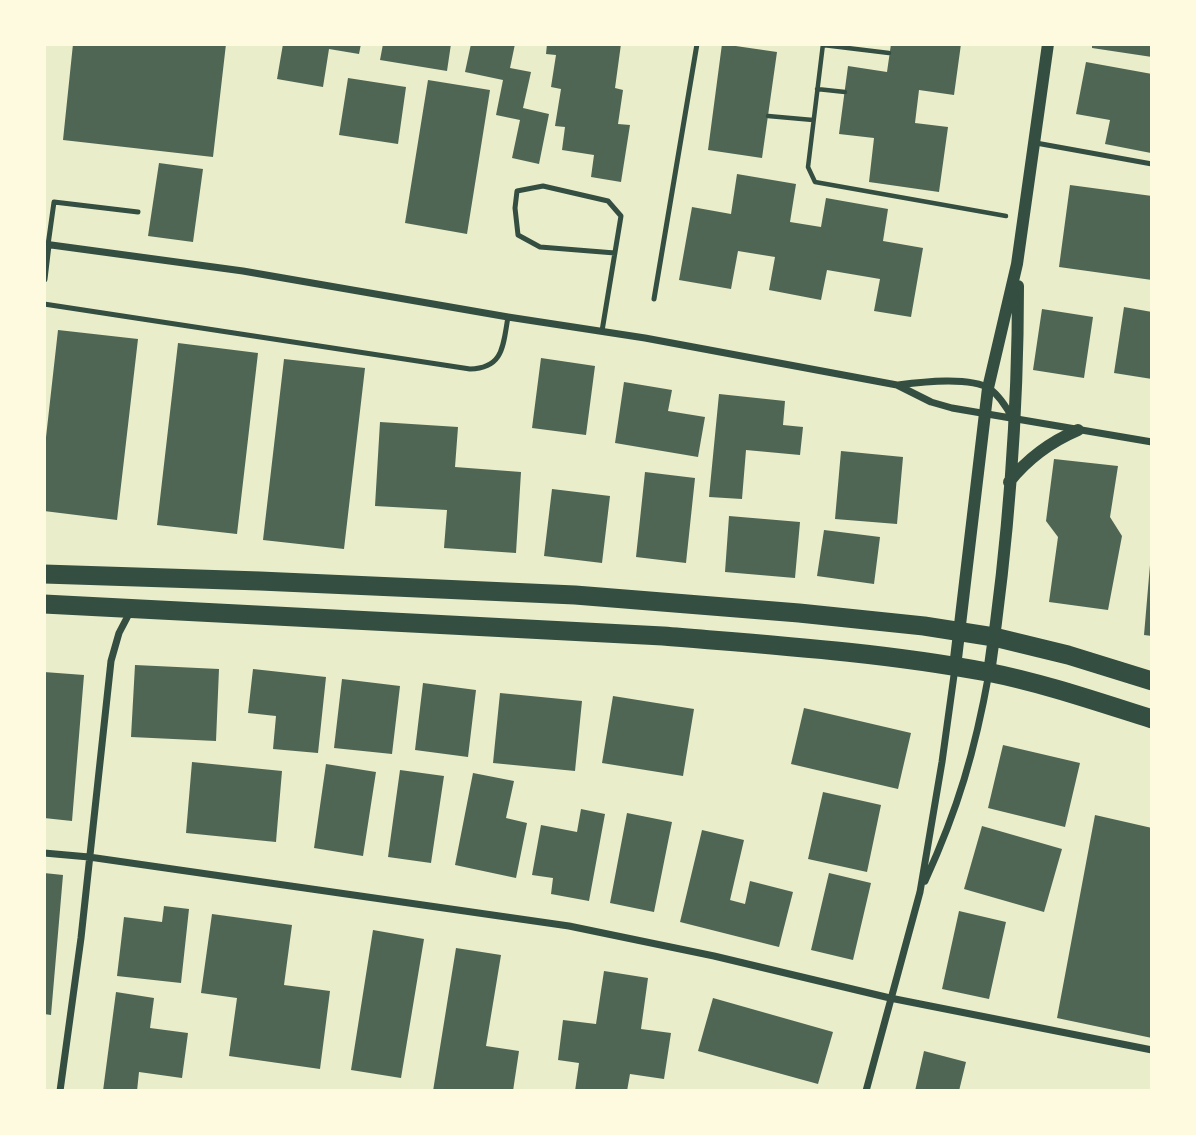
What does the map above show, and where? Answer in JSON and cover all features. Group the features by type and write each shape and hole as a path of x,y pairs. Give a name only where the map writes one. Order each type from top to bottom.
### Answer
{"highway":[{"path":"44,574 587,596 771,610 994,637 1068,655 1152,681"},
{"path":"44,604 663,636 744,643 989,673 1052,688 1152,719"}],"street":[{"path":"866,1091 920,892 943,762 984,415 1025,219 1048,44"},
{"path":"44,279 46,245 243,271 602,331 897,385 955,381 988,388 1003,402 1013,420"},
{"path":"920,892 953,818 968,772 989,673 1009,483 1018,338 1017,264"},
{"path":"897,385 931,402 984,415 1152,442"},
{"path":"1009,483 1021,466 1035,454 1078,430"},
{"path":"60,1091 111,661 119,633 132,608"},
{"path":"44,853 89,857 569,926 714,956 890,998 1152,1050"}],"lane":[{"path":"654,299 697,44"},
{"path":"1036,143 1152,164"},
{"path":"602,331 615,253 621,216 608,201 543,186 517,191 515,208 518,234 540,247 615,253"},
{"path":"46,245 54,202 138,212"},
{"path":"44,304 470,369 486,366 498,358 508,317"}],"path":[{"path":"889,53 823,44 808,167 815,182 1025,219"},
{"path":"817,89 845,92"},
{"path":"768,116 813,120"}],"building":[{"path":"73,44 226,44 213,157 63,140"},
{"path":"283,44 361,44 359,54 329,49 323,87 277,79"},
{"path":"383,44 451,44 447,71 380,60"},
{"path":"471,44 515,44 510,68 531,72 523,108 549,114 539,164 512,158 520,120 496,115 503,80 465,72"},
{"path":"547,44 621,44 615,88 623,90 618,124 630,125 621,182 591,177 594,155 562,150 565,127 555,126 561,89 551,87 556,55 546,54"},
{"path":"722,44 777,52 762,158 708,150"},
{"path":"891,44 961,44 954,95 919,90 915,123 948,127 939,192 869,182 874,138 839,134 848,66 887,72"},
{"path":"1092,44 1152,44 1152,57 1092,48"},
{"path":"1086,62 1152,74 1151,153 1105,144 1110,120 1076,114"},
{"path":"348,78 406,87 398,144 339,135"},
{"path":"428,80 490,90 467,234 405,223"},
{"path":"159,163 203,169 193,242 148,236"},
{"path":"737,174 796,184 790,222 821,227 826,198 888,209 883,241 923,248 911,317 874,311 880,279 827,270 821,300 769,290 775,257 738,251 731,289 679,280 692,207 731,214"},
{"path":"1070,185 1152,196 1152,280 1059,267"},
{"path":"1124,307 1152,312 1152,379 1114,373"},
{"path":"1042,309 1093,317 1084,378 1033,370"},
{"path":"58,330 138,339 117,520 44,511 44,455"},
{"path":"178,343 258,353 237,534 157,525"},
{"path":"541,358 595,366 586,435 532,428"},
{"path":"284,359 365,368 344,549 263,540"},
{"path":"624,382 672,390 668,411 705,417 698,457 615,443"},
{"path":"719,394 785,401 783,425 803,427 800,455 746,450 742,499 709,497"},
{"path":"380,422 458,427 455,467 521,472 516,553 444,548 447,510 375,506"},
{"path":"841,451 903,457 897,524 835,519"},
{"path":"1054,459 1118,466 1110,517 1122,536 1108,610 1049,602 1058,537 1046,521"},
{"path":"645,472 695,478 686,563 636,557"},
{"path":"552,489 610,496 602,563 544,556"},
{"path":"729,516 800,522 795,578 725,572"},
{"path":"824,530 880,537 874,584 817,576"},
{"path":"1152,565 1152,636 1144,635"},
{"path":"135,665 219,669 216,741 131,737"},
{"path":"253,669 326,677 318,753 273,749 276,716 248,713"},
{"path":"44,672 84,675 72,821 44,818"},
{"path":"342,679 400,686 392,754 334,748"},
{"path":"423,683 476,690 468,757 415,750"},
{"path":"500,693 582,701 575,771 493,763"},
{"path":"613,696 694,709 683,776 602,763"},
{"path":"804,708 911,733 898,789 791,764"},
{"path":"1003,745 1080,763 1065,827 988,808"},
{"path":"192,762 282,771 276,842 186,833"},
{"path":"326,764 376,772 363,856 314,848"},
{"path":"400,770 444,776 431,863 388,857"},
{"path":"473,773 514,781 506,818 527,823 516,878 455,865"},
{"path":"823,792 881,805 867,872 808,859"},
{"path":"581,809 605,814 589,901 551,894 553,878 532,875 541,825 577,832"},
{"path":"627,813 672,822 654,912 610,903"},
{"path":"1095,815 1152,828 1152,1038 1057,1018"},
{"path":"982,826 1062,849 1044,912 964,889"},
{"path":"702,830 744,840 730,900 745,904 750,881 793,892 779,947 680,922"},
{"path":"44,873 63,875 51,1015 44,1014"},
{"path":"829,873 871,883 853,960 811,950"},
{"path":"164,906 189,909 181,983 117,976 124,917 162,922"},
{"path":"959,911 1006,922 989,999 942,989"},
{"path":"212,914 292,925 284,985 330,991 320,1069 229,1056 237,998 201,993"},
{"path":"373,930 424,939 401,1078 351,1070"},
{"path":"456,948 501,955 486,1046 519,1051 513,1091 433,1091"},
{"path":"604,971 648,978 641,1029 671,1033 664,1079 630,1074 627,1091 575,1091 579,1063 558,1060 563,1020 596,1024"},
{"path":"116,992 154,998 150,1028 188,1033 182,1078 139,1072 137,1091 103,1091"},
{"path":"713,998 833,1032 818,1084 698,1051"},
{"path":"924,1051 966,1062 959,1091 915,1091"}]}
